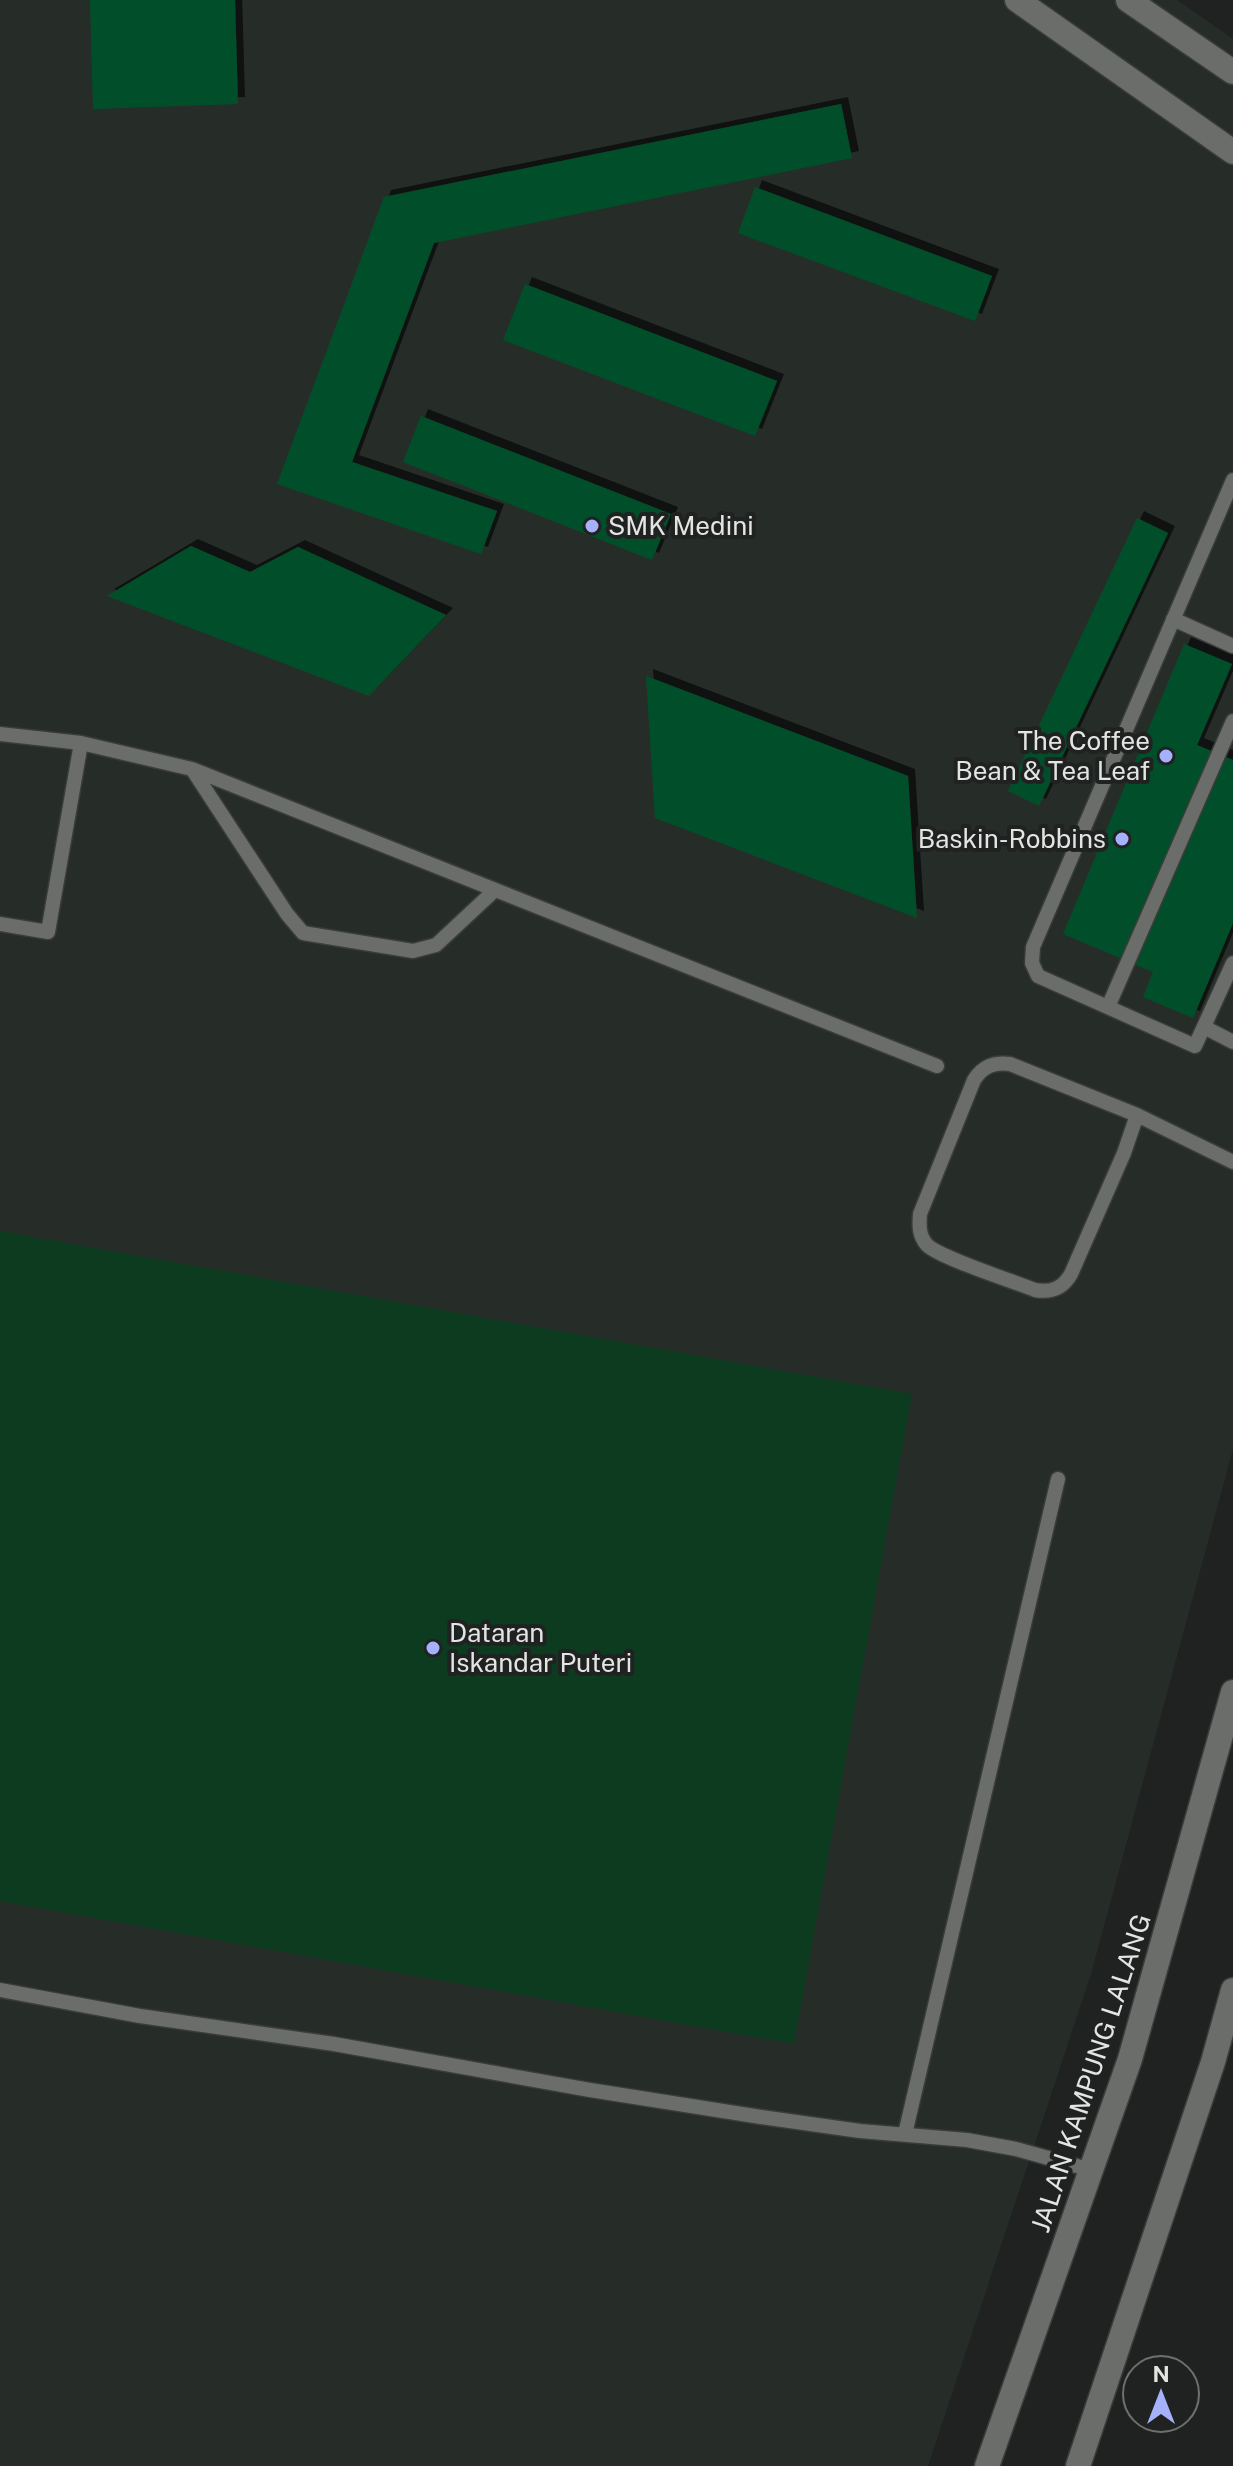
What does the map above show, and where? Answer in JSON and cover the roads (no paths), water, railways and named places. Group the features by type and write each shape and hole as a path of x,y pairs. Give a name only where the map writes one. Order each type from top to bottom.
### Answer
{"main road":[{"path":"1017,0 1233,152"},
{"path":"1128,0 1233,72"},
{"name":"JALAN KAMPUNG LALANG","path":"987,2466 1130,2059 1233,1692"},
{"path":"1078,2466 1213,2062 1233,1990"}],"lane":[{"path":"1233,480 1033,947 1032,963 1038,976 1195,1046 1228,990 1233,963"},
{"path":"1173,619 1233,646"},
{"path":"1108,1007 1233,721"},
{"path":"0,734 81,743 192,769 937,1066"},
{"path":"0,924 48,932 81,743"},
{"path":"192,769 287,914 303,933 413,951 436,945 495,890"},
{"path":"1204,1027 1233,1042"},
{"path":"1137,1115 1124,1153 1071,1274 1066,1283 1056,1289 1046,1292 1035,1290 936,1251 921,1236 920,1214 974,1080 979,1071 989,1065 1010,1064 1137,1115 1233,1162"},
{"path":"905,2134 1058,1479"},
{"path":"0,1990 140,2016 334,2044 590,2090 828,2127 967,2140 1016,2149 1091,2170"}],"place":[{"name":"SMK Medini","path":"592,526"},
{"name":"The Coffee Bean & Tea Leaf","path":"1166,756"},
{"name":"Baskin-Robbins","path":"1122,839"},
{"name":"Dataran Iskandar Puteri","path":"433,1648"}]}
